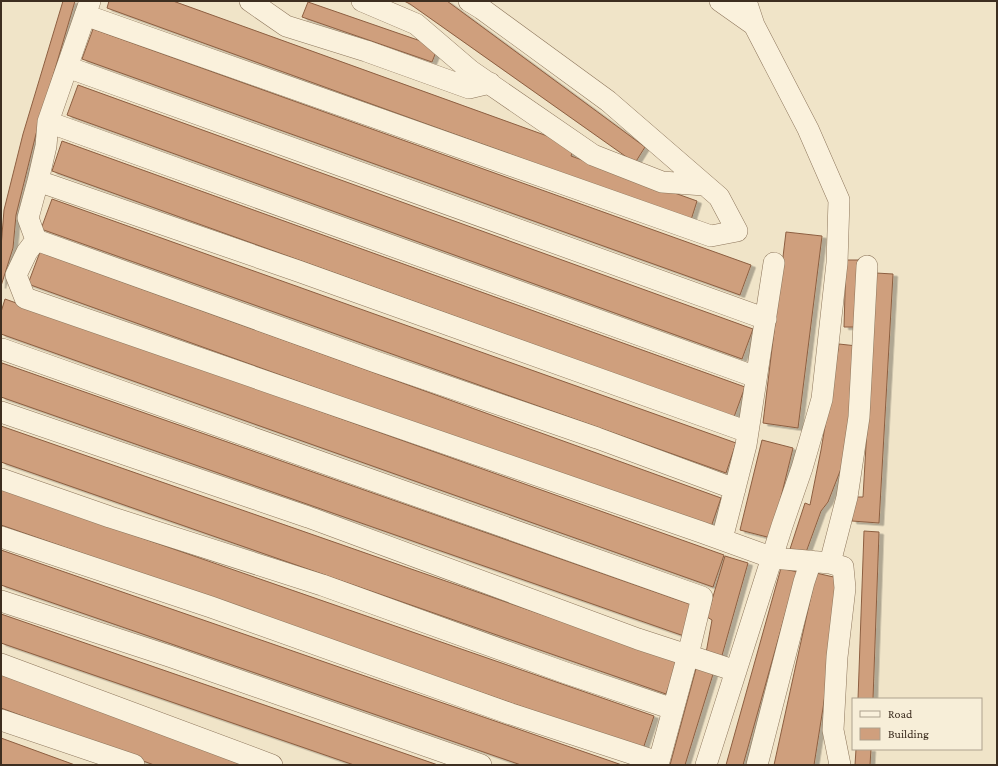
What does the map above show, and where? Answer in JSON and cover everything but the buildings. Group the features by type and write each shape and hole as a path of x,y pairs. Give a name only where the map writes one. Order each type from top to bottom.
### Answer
{"street":[{"path":"250,1 286,26 366,51 470,88 490,84"},
{"path":"362,1 416,24 471,71 593,155 662,182 704,184"},
{"path":"36,240 28,218 46,146 48,122 88,8 711,236 737,231 719,197 608,101 469,1"},
{"path":"720,1 754,25"},
{"path":"706,765 773,558 822,398 837,263 839,200 808,129 754,25 746,1"},
{"path":"67,67 766,319"},
{"path":"48,122 756,376"},
{"path":"38,181 298,271 748,432"},
{"path":"36,240 376,362 597,438 735,490"},
{"path":"36,240 27,252 16,275 25,298 722,539 773,558 821,562 843,567 845,588 837,657 834,730 840,765"},
{"path":"722,539 748,432 774,263"},
{"path":"757,765 804,582 821,562 847,497 859,417 867,266"},
{"path":"1,350 2,349 702,597 688,655 658,764 210,607 1,537"},
{"path":"1,412 308,517 638,639 736,672"},
{"path":"1,479 110,517 322,585 566,673 673,709"},
{"path":"1,601 169,656 482,765"},
{"path":"1,664 272,765"},
{"path":"1,720 134,765"}]}
